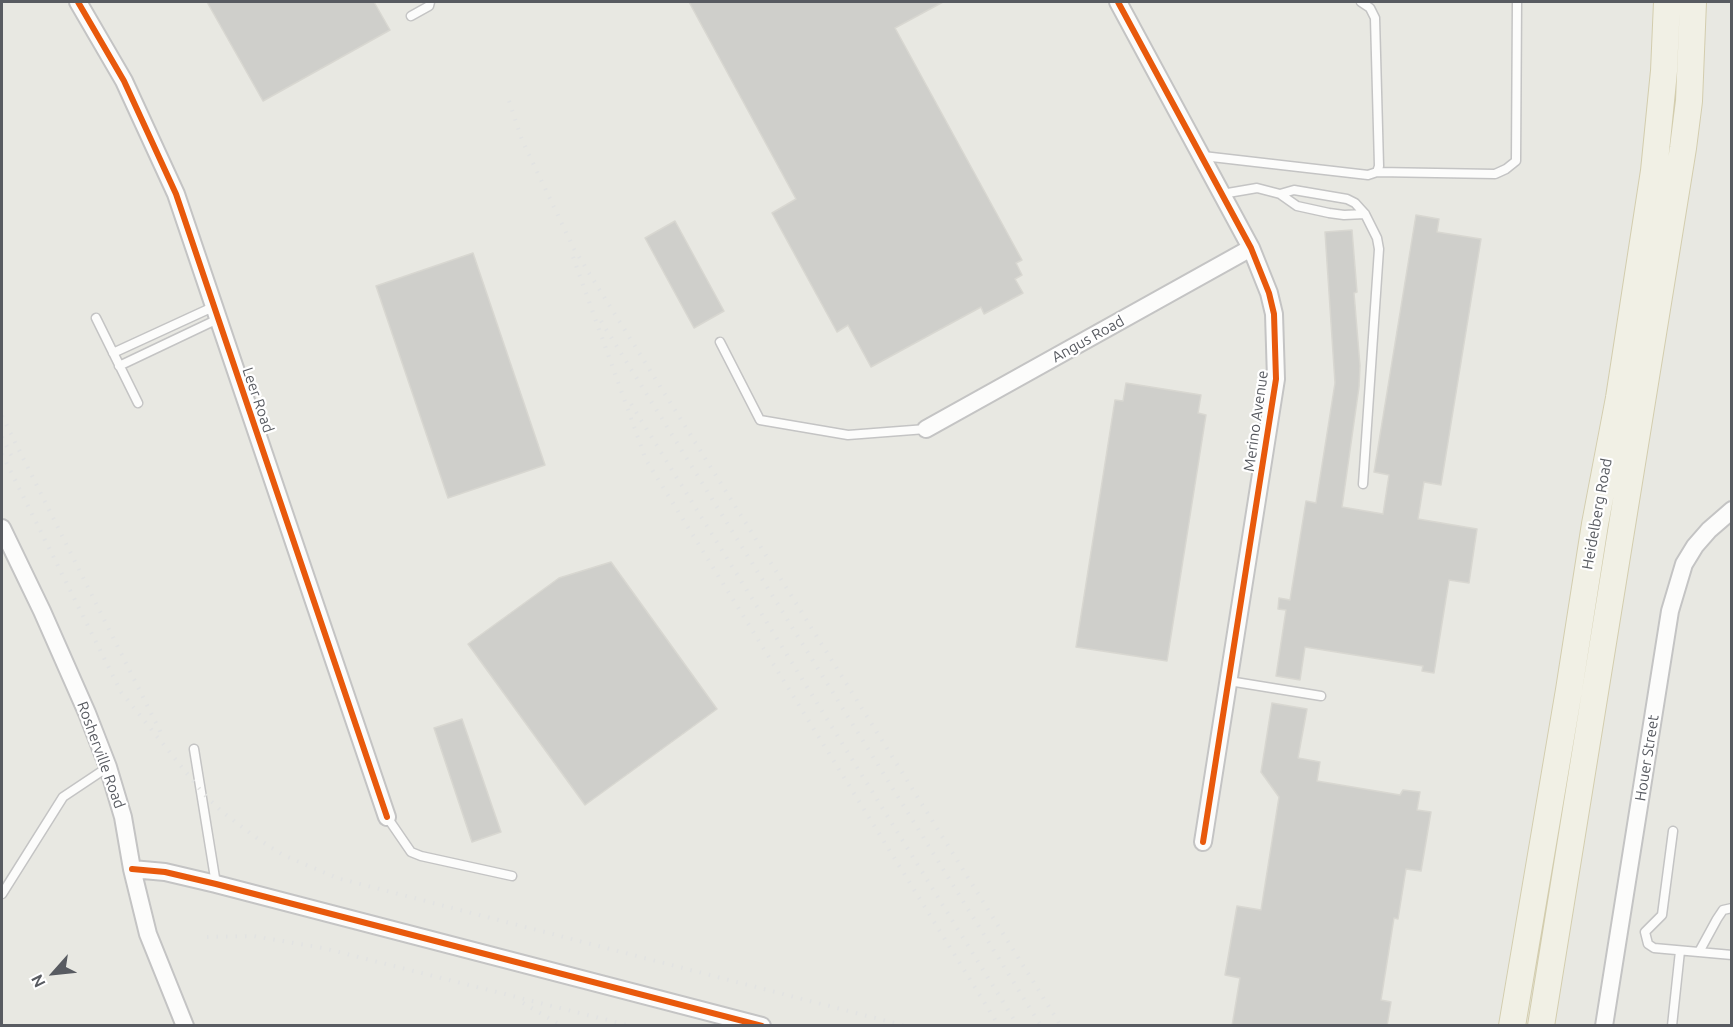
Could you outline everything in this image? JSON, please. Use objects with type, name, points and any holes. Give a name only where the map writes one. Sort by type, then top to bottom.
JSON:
[{"type":"main road","name":"Heidelberg Road","points":[[1512,1026],[1569,690],[1594,524],[1619,398],[1654,171],[1663,81],[1667,2]]},
{"type":"main road","name":"Heidelberg Road","points":[[1541,1026],[1683,148],[1689,101],[1693,2]]},
{"type":"street","name":"Leer Road","points":[[78,2],[124,81],[176,194],[387,817]]},
{"type":"street","name":"Merino Avenue","points":[[1118,2],[1251,248],[1269,293],[1274,314],[1276,379],[1203,842]]},
{"type":"street","name":"Angus Road","points":[[926,429],[1251,248]]},
{"type":"street","name":"Houer Street","points":[[1604,1026],[1670,611],[1684,564],[1695,546],[1731,510]]},
{"type":"street","name":"Rosherville Road","points":[[2,528],[87,712],[108,767],[123,817],[132,869],[148,933],[185,1026]]},
{"type":"street","points":[[132,869],[165,872],[216,884],[762,1026]]},
{"type":"lane","points":[[411,16],[429,6],[430,2]]},
{"type":"lane","points":[[1361,2],[1370,8],[1375,18],[1379,166],[1377,172]]},
{"type":"lane","points":[[1203,156],[1368,175],[1377,172],[1495,174],[1506,169],[1516,162],[1517,2]]},
{"type":"lane","points":[[1222,194],[1257,188],[1280,194],[1297,206],[1344,215],[1365,214]]},
{"type":"lane","points":[[1280,194],[1294,190],[1347,199],[1355,203],[1373,227],[1379,249],[1363,484]]},
{"type":"lane","points":[[113,353],[216,313]]},
{"type":"lane","points":[[119,366],[216,313]]},
{"type":"lane","points":[[96,318],[138,403]]},
{"type":"lane","points":[[720,342],[760,420],[848,435],[926,429]]},
{"type":"lane","points":[[1228,681],[1321,696]]},
{"type":"lane","points":[[194,749],[216,884]]},
{"type":"lane","points":[[2,894],[63,797],[108,767]]},
{"type":"lane","points":[[387,817],[411,852],[512,876]]},
{"type":"lane","points":[[1673,831],[1662,915],[1645,932],[1648,944],[1654,948],[1731,955]]},
{"type":"lane","points":[[1699,952],[1723,910],[1731,908]]},
{"type":"lane","points":[[1672,1026],[1680,951]]},
{"type":"building","points":[[207,2],[374,2],[390,30],[263,101]]},
{"type":"building","points":[[689,2],[943,2],[895,28],[1022,260],[1016,263],[1022,275],[1015,279],[1023,293],[984,314],[981,307],[871,367],[848,325],[837,332],[772,213],[796,199]]},
{"type":"building","points":[[1416,215],[1439,219],[1437,232],[1481,239],[1441,485],[1424,482],[1418,519],[1477,529],[1469,583],[1449,580],[1434,673],[1422,671],[1423,666],[1305,647],[1300,680],[1276,676],[1286,610],[1278,609],[1279,598],[1290,600],[1306,501],[1316,503],[1335,383],[1325,232],[1352,230],[1357,292],[1354,293],[1360,366],[1359,387],[1342,507],[1383,514],[1389,475],[1374,472]]},
{"type":"building","points":[[675,221],[724,311],[694,328],[645,238]]},
{"type":"building","points":[[473,253],[545,465],[448,498],[376,286]]},
{"type":"building","points":[[1126,383],[1201,395],[1198,413],[1206,415],[1167,661],[1076,647],[1115,400],[1123,401]]},
{"type":"building","points":[[611,562],[717,709],[585,805],[468,644],[559,578]]},
{"type":"building","points":[[1272,703],[1307,709],[1298,758],[1320,762],[1317,781],[1400,795],[1403,790],[1420,792],[1417,810],[1431,812],[1421,871],[1406,869],[1398,919],[1394,918],[1381,1000],[1391,1002],[1387,1026],[1232,1026],[1240,978],[1225,975],[1237,906],[1261,910],[1279,797],[1261,772]]},
{"type":"building","points":[[462,719],[501,832],[472,842],[434,728]]},
{"type":"railway","points":[[509,101],[522,140],[574,249],[1061,1026]]},
{"type":"railway","points":[[573,257],[646,460],[999,1026]]},
{"type":"railway","points":[[601,321],[1041,1026]]},
{"type":"railway","points":[[631,404],[1018,1026]]},
{"type":"railway","points":[[2,416],[161,733]]},
{"type":"railway","points":[[2,437],[14,461]]},
{"type":"railway","points":[[2,454],[121,692],[202,792],[221,811],[283,855],[337,878],[906,1026]]},
{"type":"railway","points":[[207,937],[253,936],[323,948],[631,1026]]},
{"type":"railway","points":[[523,1003],[562,1026]]},
{"type":"cycle path","points":[[78,2],[124,81],[176,194],[387,817]]},
{"type":"cycle path","points":[[1118,2],[1251,248],[1269,293],[1274,314],[1276,379],[1203,842]]},
{"type":"cycle path","points":[[132,869],[165,872],[216,884],[762,1026]]}]
